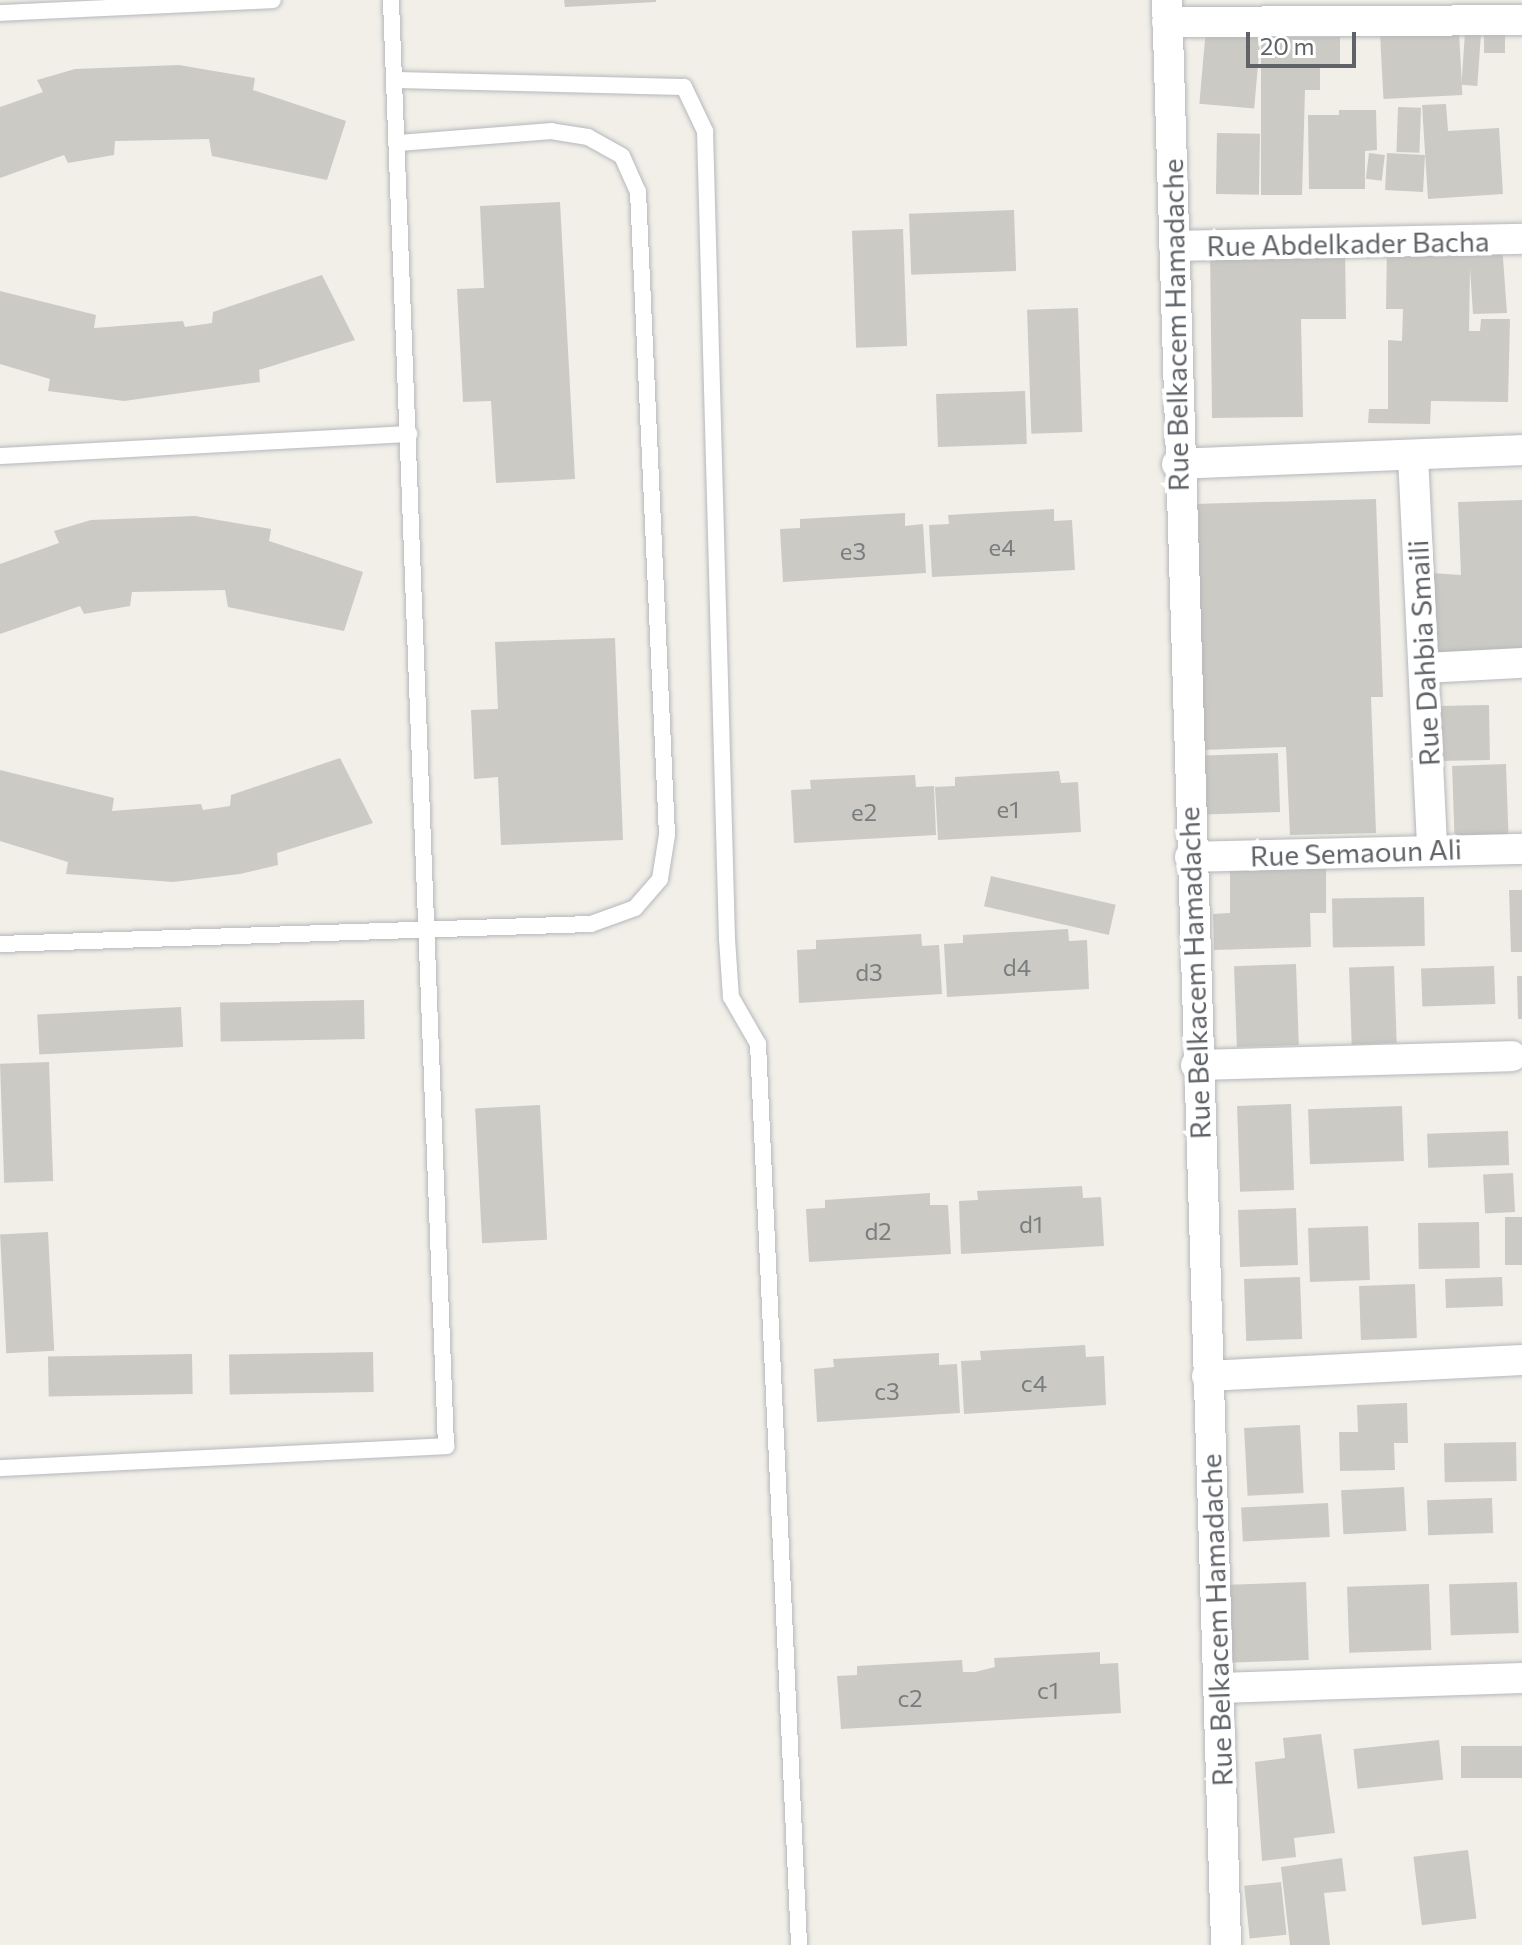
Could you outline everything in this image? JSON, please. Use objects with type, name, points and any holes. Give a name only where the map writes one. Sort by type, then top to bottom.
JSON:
[{"type":"street","points":[[1167,11],[1522,20]]},
{"type":"street","name":"Rue Belkacem Hamadache","points":[[1167,11],[1177,464],[1220,1688],[1226,1945]]},
{"type":"street","name":"Rue Abdelkader Bacha","points":[[1174,246],[1522,239]]},
{"type":"street","points":[[1177,464],[1522,450]]},
{"type":"street","name":"Rue Dahbia Smaili","points":[[1413,456],[1432,849]]},
{"type":"street","points":[[1425,668],[1522,663]]},
{"type":"street","name":"Rue Semaoun Ali","points":[[1190,857],[1522,849]]},
{"type":"street","points":[[1196,1065],[1512,1056]]},
{"type":"street","points":[[1207,1376],[1522,1360]]},
{"type":"street","points":[[1220,1688],[1522,1678]]},
{"type":"lane","points":[[0,13],[273,0]]},
{"type":"lane","points":[[0,1468],[446,1446],[391,0]]},
{"type":"lane","points":[[395,80],[684,87],[705,131],[727,939],[731,997],[758,1044],[799,1945]]},
{"type":"lane","points":[[0,944],[591,924],[635,908],[660,879],[667,835],[638,192],[622,156],[588,137],[552,131],[398,143]]},
{"type":"lane","points":[[0,456],[409,434]]},
{"type":"building","points":[[564,0],[656,0],[656,2],[565,7]]},
{"type":"building","points":[[1484,27],[1505,27],[1505,53],[1484,53]]},
{"type":"building","points":[[1206,28],[1261,33],[1254,109],[1199,104]]},
{"type":"building","points":[[1459,31],[1462,95],[1383,99],[1380,35]]},
{"type":"building","points":[[1465,33],[1481,34],[1477,86],[1461,85]]},
{"type":"building","points":[[1261,37],[1340,37],[1340,68],[1320,68],[1320,90],[1305,90],[1302,195],[1261,195]]},
{"type":"building","points":[[179,65],[255,78],[253,90],[346,121],[327,180],[212,156],[209,139],[115,141],[114,155],[68,163],[64,155],[0,178],[0,107],[43,92],[37,80],[75,69]]},
{"type":"building","points":[[1446,104],[1448,131],[1499,128],[1503,194],[1428,199],[1422,105]]},
{"type":"building","points":[[1398,107],[1421,108],[1419,153],[1396,152]]},
{"type":"building","points":[[1339,110],[1376,110],[1377,150],[1365,151],[1365,189],[1309,189],[1308,115],[1339,115]]},
{"type":"building","points":[[1217,133],[1260,134],[1259,195],[1216,194]]},
{"type":"building","points":[[1369,153],[1385,155],[1382,181],[1366,179]]},
{"type":"building","points":[[1387,153],[1425,155],[1423,192],[1385,190]]},
{"type":"building","points":[[560,202],[575,479],[496,483],[491,401],[463,402],[457,289],[484,288],[480,206]]},
{"type":"building","points":[[1014,210],[1016,271],[911,275],[909,214]]},
{"type":"building","points":[[903,229],[907,346],[856,348],[852,231]]},
{"type":"building","points":[[1502,244],[1507,313],[1473,314],[1470,268],[1469,331],[1480,331],[1481,319],[1510,319],[1508,402],[1431,401],[1430,424],[1368,423],[1369,409],[1388,409],[1388,340],[1402,341],[1403,309],[1386,309],[1387,246]]},
{"type":"building","points":[[1345,247],[1346,319],[1301,319],[1303,417],[1212,418],[1210,248]]},
{"type":"building","points":[[322,275],[355,340],[259,370],[260,382],[124,401],[48,391],[50,379],[0,364],[0,291],[96,315],[94,328],[183,321],[185,327],[212,323],[213,312]]},
{"type":"building","points":[[1078,308],[1082,432],[1031,434],[1027,310]]},
{"type":"building","points":[[1025,391],[1027,444],[938,447],[936,394]]},
{"type":"building","points":[[1376,499],[1383,697],[1371,697],[1376,833],[1290,835],[1286,747],[1202,750],[1193,504]]},
{"type":"building","points":[[1522,500],[1522,650],[1434,653],[1431,573],[1461,575],[1458,502]]},
{"type":"building","points":[[1054,509],[1054,521],[1072,520],[1075,570],[932,577],[929,525],[949,524],[948,515]]},
{"type":"building","points":[[905,513],[905,526],[923,524],[926,573],[783,582],[780,529],[800,528],[800,519]]},
{"type":"building","points":[[195,516],[271,529],[269,541],[363,572],[344,631],[228,607],[225,590],[132,592],[130,606],[84,614],[80,606],[0,634],[0,564],[59,543],[54,531],[91,520]]},
{"type":"building","points":[[615,638],[623,840],[501,845],[498,777],[474,779],[471,710],[498,709],[495,642]]},
{"type":"building","points":[[1489,705],[1490,760],[1439,761],[1438,706]]},
{"type":"building","points":[[1278,753],[1280,812],[1206,815],[1204,756]]},
{"type":"building","points":[[340,758],[373,823],[277,853],[278,865],[240,874],[173,882],[66,874],[68,862],[0,841],[0,770],[114,798],[112,811],[201,804],[203,810],[230,806],[231,795]]},
{"type":"building","points":[[1506,764],[1509,838],[1455,840],[1452,766]]},
{"type":"building","points":[[1059,771],[1061,783],[1078,782],[1081,832],[938,840],[935,787],[955,786],[955,777]]},
{"type":"building","points":[[915,775],[916,787],[934,786],[936,835],[794,843],[791,790],[811,789],[810,780]]},
{"type":"building","points":[[1326,868],[1326,913],[1310,913],[1311,947],[1214,950],[1213,914],[1230,913],[1230,870]]},
{"type":"building","points":[[991,876],[1116,905],[1109,935],[984,906]]},
{"type":"building","points":[[1509,890],[1522,890],[1522,952],[1511,952]]},
{"type":"building","points":[[1424,897],[1425,946],[1333,948],[1332,899]]},
{"type":"building","points":[[1068,929],[1069,941],[1087,940],[1089,989],[947,997],[944,944],[963,943],[963,935]]},
{"type":"building","points":[[921,934],[922,946],[939,945],[942,994],[799,1003],[797,950],[816,949],[816,940]]},
{"type":"building","points":[[1296,964],[1299,1045],[1237,1047],[1234,966]]},
{"type":"building","points":[[1394,966],[1397,1043],[1352,1045],[1349,968]]},
{"type":"building","points":[[1494,966],[1495,1004],[1422,1007],[1421,969]]},
{"type":"building","points":[[1517,976],[1522,976],[1522,1019],[1518,1019]]},
{"type":"building","points":[[364,1000],[365,1039],[221,1042],[220,1003]]},
{"type":"building","points":[[181,1007],[183,1047],[39,1054],[37,1015]]},
{"type":"building","points":[[49,1062],[53,1181],[4,1183],[0,1064]]},
{"type":"building","points":[[1291,1104],[1294,1190],[1240,1192],[1237,1106]]},
{"type":"building","points":[[540,1105],[547,1240],[482,1243],[475,1108]]},
{"type":"building","points":[[1402,1106],[1404,1161],[1310,1164],[1308,1109]]},
{"type":"building","points":[[1508,1131],[1509,1165],[1428,1168],[1427,1134]]},
{"type":"building","points":[[1513,1173],[1515,1212],[1485,1214],[1483,1175]]},
{"type":"building","points":[[1082,1186],[1083,1198],[1101,1197],[1104,1246],[961,1254],[959,1201],[978,1200],[977,1191]]},
{"type":"building","points":[[930,1193],[930,1205],[948,1205],[951,1254],[809,1262],[806,1209],[825,1208],[825,1200]]},
{"type":"building","points":[[1296,1208],[1298,1265],[1240,1267],[1238,1210]]},
{"type":"building","points":[[1505,1217],[1522,1217],[1522,1265],[1505,1265]]},
{"type":"building","points":[[1479,1222],[1480,1268],[1419,1269],[1418,1223]]},
{"type":"building","points":[[1368,1226],[1370,1280],[1310,1282],[1308,1228]]},
{"type":"building","points":[[48,1232],[54,1351],[6,1353],[0,1235]]},
{"type":"building","points":[[1300,1277],[1302,1339],[1246,1341],[1244,1279]]},
{"type":"building","points":[[1502,1277],[1503,1306],[1446,1308],[1445,1279]]},
{"type":"building","points":[[1415,1284],[1417,1338],[1361,1340],[1359,1286]]},
{"type":"building","points":[[1085,1345],[1086,1357],[1104,1356],[1106,1405],[964,1414],[961,1361],[981,1360],[980,1351]]},
{"type":"building","points":[[373,1352],[374,1392],[230,1395],[229,1355]]},
{"type":"building","points":[[939,1353],[939,1365],[957,1364],[960,1413],[817,1422],[814,1369],[834,1367],[833,1359]]},
{"type":"building","points":[[192,1354],[193,1394],[49,1397],[48,1357]]},
{"type":"building","points":[[1407,1403],[1408,1443],[1394,1443],[1395,1470],[1340,1471],[1339,1432],[1358,1432],[1357,1405]]},
{"type":"building","points":[[1300,1425],[1304,1493],[1248,1496],[1244,1428]]},
{"type":"building","points":[[1516,1442],[1517,1481],[1445,1482],[1444,1443]]},
{"type":"building","points":[[1404,1487],[1406,1531],[1343,1534],[1341,1490]]},
{"type":"building","points":[[1492,1498],[1493,1533],[1428,1535],[1427,1500]]},
{"type":"building","points":[[1328,1503],[1330,1537],[1243,1542],[1241,1508]]},
{"type":"building","points":[[1306,1582],[1309,1660],[1233,1663],[1230,1585]]},
{"type":"building","points":[[1517,1582],[1519,1633],[1451,1635],[1449,1584]]},
{"type":"building","points":[[1429,1584],[1431,1650],[1349,1653],[1347,1587]]},
{"type":"building","points":[[1100,1652],[1100,1664],[1118,1663],[1121,1713],[841,1729],[837,1676],[857,1675],[857,1666],[962,1660],[963,1672],[975,1672],[995,1667],[994,1658]]},
{"type":"building","points":[[1321,1734],[1335,1833],[1294,1838],[1296,1857],[1262,1861],[1255,1762],[1285,1758],[1283,1738]]},
{"type":"building","points":[[1439,1740],[1443,1780],[1358,1789],[1353,1749]]},
{"type":"building","points":[[1461,1746],[1522,1746],[1522,1778],[1461,1778]]},
{"type":"building","points":[[1468,1850],[1476,1918],[1422,1925],[1413,1857]]},
{"type":"building","points":[[1342,1858],[1346,1891],[1324,1893],[1330,1945],[1290,1945],[1281,1867]]},
{"type":"building","points":[[1281,1882],[1287,1935],[1250,1939],[1244,1886]]}]
